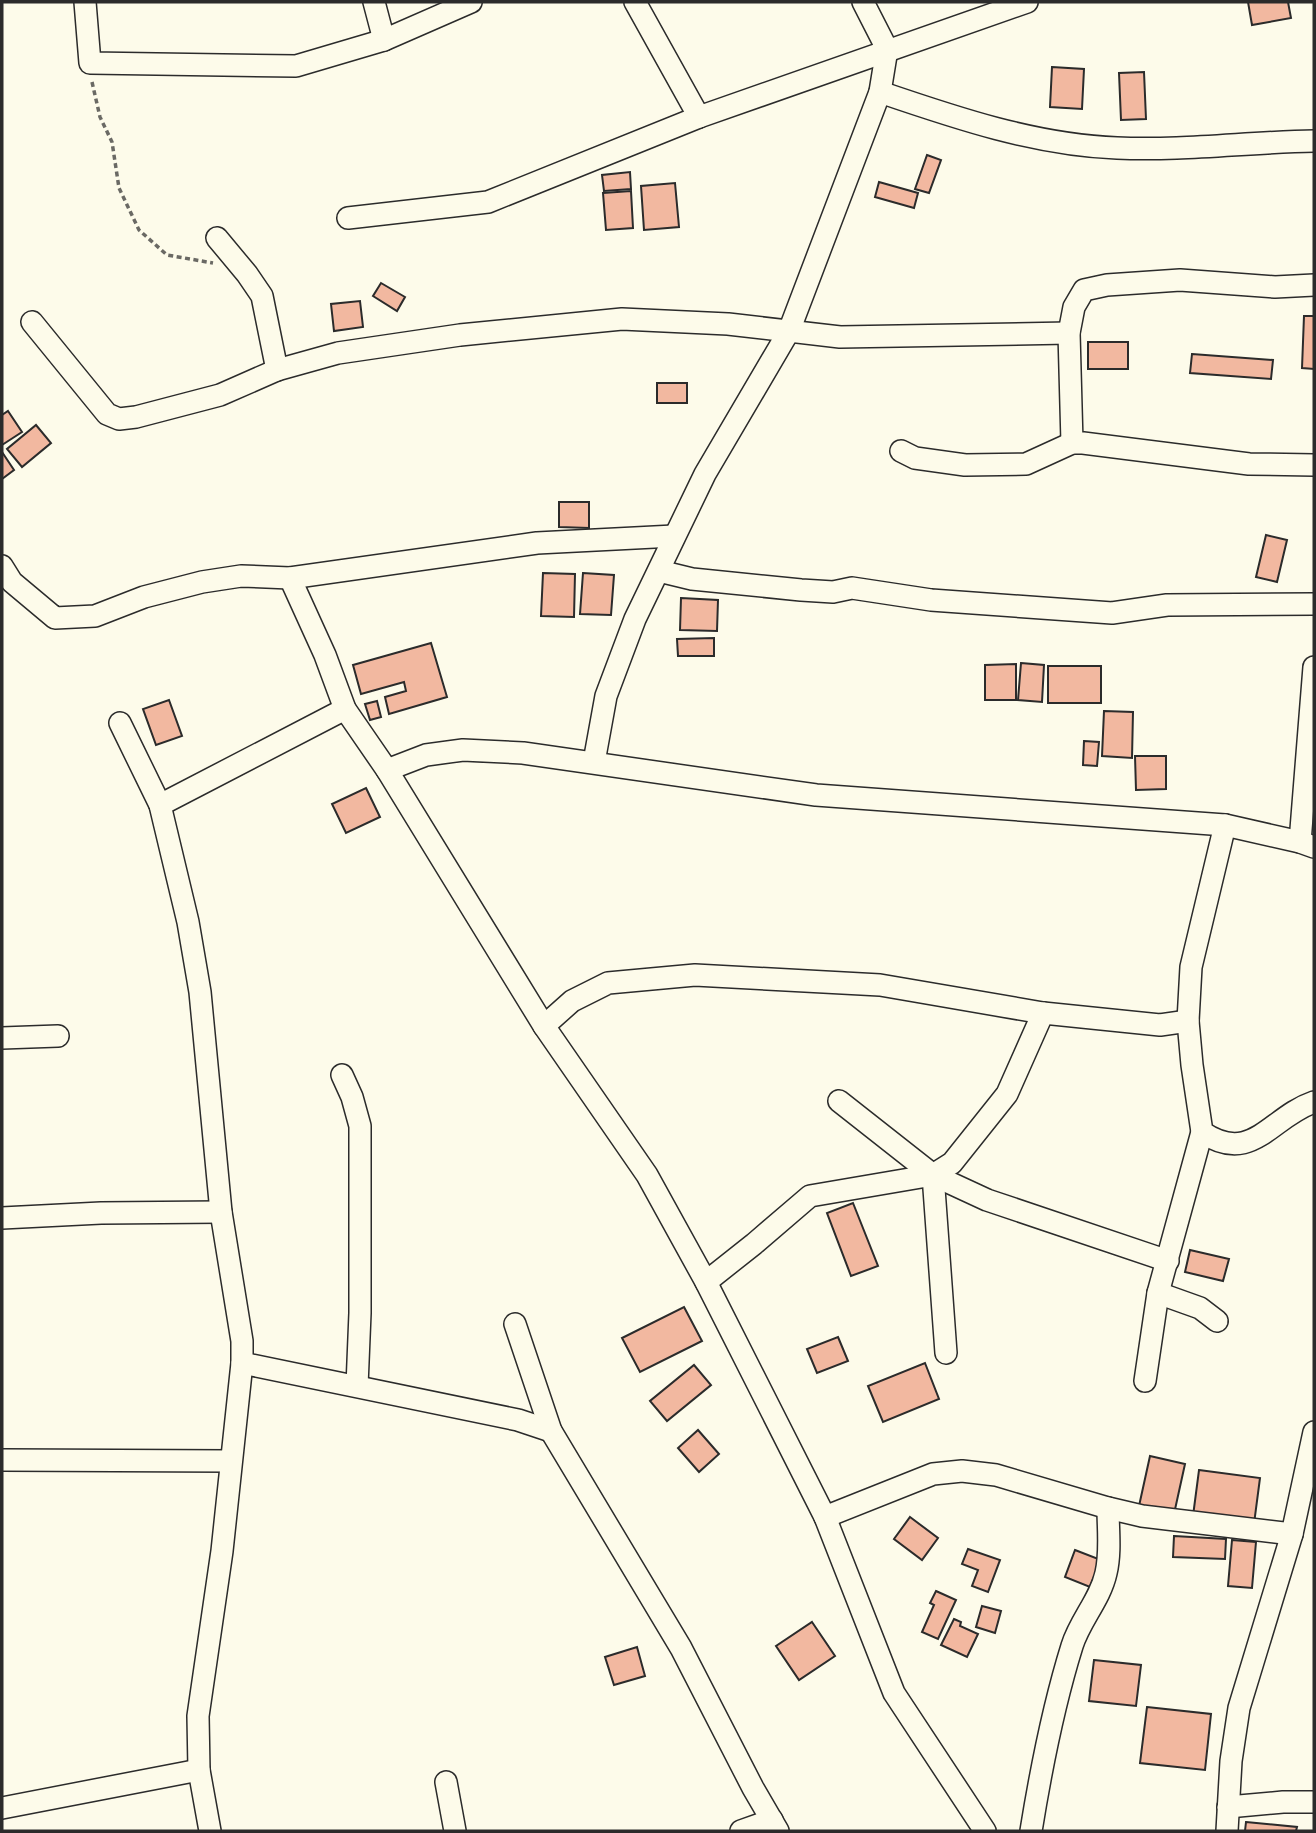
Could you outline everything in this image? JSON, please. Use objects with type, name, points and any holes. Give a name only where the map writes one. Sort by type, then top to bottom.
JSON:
[{"type":"street","points":[[85,2],[90,63],[296,66],[384,40],[471,2]]},
{"type":"street","points":[[374,2],[384,40]]},
{"type":"street","points":[[635,2],[699,117]]},
{"type":"street","points":[[594,762],[606,696],[635,619],[705,474],[789,331],[880,92],[887,49],[863,2]]},
{"type":"street","points":[[348,218],[488,202],[699,117],[1027,2]]},
{"type":"street","points":[[880,92],[949,116],[1061,142],[1117,148],[1314,141]]},
{"type":"street","points":[[217,238],[262,296],[277,370]]},
{"type":"street","points":[[1072,443],[1069,333],[1074,307],[1084,290],[1107,285],[1180,280],[1275,287],[1314,285]]},
{"type":"street","points":[[32,322],[107,414],[119,419],[220,395],[277,370],[338,353],[408,341],[622,319],[728,324],[840,337],[1069,333]]},
{"type":"street","points":[[901,451],[915,458],[965,465],[1026,464],[1072,443],[1136,448],[1249,464],[1314,465]]},
{"type":"street","points":[[2,566],[12,582],[55,618],[95,616],[144,597],[202,582],[241,576],[290,578],[537,544],[674,536]]},
{"type":"street","points":[[659,571],[692,579],[800,590],[833,592],[852,588],[931,600],[1112,613],[1167,605],[1314,604]]},
{"type":"street","points":[[290,578],[325,655],[345,709],[387,770],[544,1026],[648,1175],[706,1282],[825,1517],[894,1693],[985,1831]]},
{"type":"street","points":[[387,770],[426,755],[463,750],[523,753],[816,795],[1225,825],[1307,844],[1314,667]]},
{"type":"street","points":[[160,804],[345,709]]},
{"type":"street","points":[[120,723],[160,804],[188,922],[201,992],[221,1212],[242,1341],[222,1551],[198,1716],[199,1770],[209,1831]]},
{"type":"street","points":[[1145,1381],[1158,1293],[1202,1132],[1188,1021],[1191,967],[1225,825]]},
{"type":"street","points":[[544,1026],[572,1001],[608,983],[695,975],[880,985],[1043,1013],[1160,1025],[1188,1021]]},
{"type":"street","points":[[706,1282],[810,1196],[933,1175],[952,1163],[1007,1094],[1043,1013]]},
{"type":"street","points":[[2,1038],[58,1036]]},
{"type":"street","points":[[342,1075],[352,1097],[360,1126],[360,1313],[356,1386]]},
{"type":"street","points":[[839,1101],[933,1175],[987,1200],[1168,1261]]},
{"type":"street","points":[[1202,1132],[1217,1142],[1248,1143],[1302,1106],[1314,1102]]},
{"type":"street","points":[[933,1175],[946,1353]]},
{"type":"street","points":[[2,1218],[101,1213],[221,1212]]},
{"type":"street","points":[[1158,1293],[1200,1308],[1217,1321]]},
{"type":"street","points":[[515,1324],[551,1431],[681,1648],[775,1826],[741,1831]]},
{"type":"street","points":[[242,1363],[518,1420],[551,1431]]},
{"type":"street","points":[[1227,1831],[1231,1761],[1239,1708],[1292,1534],[1314,1432]]},
{"type":"street","points":[[2,1460],[230,1461]]},
{"type":"street","points":[[825,1517],[933,1474],[962,1471],[996,1475],[1108,1508],[1176,1521],[1292,1534]]},
{"type":"street","points":[[1031,1831],[1049,1734],[1073,1643],[1095,1602],[1106,1574],[1108,1508]]},
{"type":"street","points":[[2,1808],[199,1770]]},
{"type":"street","points":[[446,1782],[455,1831]]},
{"type":"street","points":[[1228,1807],[1314,1802]]},
{"type":"path","points":[[92,81],[100,117],[112,142],[119,188],[139,230],[167,254],[220,264]]},
{"type":"building","points":[[1248,2],[1288,2],[1291,18],[1252,25]]},
{"type":"building","points":[[1052,67],[1084,69],[1082,109],[1050,107]]},
{"type":"building","points":[[1144,72],[1146,119],[1121,120],[1119,73]]},
{"type":"building","points":[[927,155],[941,160],[929,193],[915,189]]},
{"type":"building","points":[[630,172],[631,189],[604,191],[602,175]]},
{"type":"building","points":[[879,182],[918,193],[914,208],[875,197]]},
{"type":"building","points":[[675,183],[679,227],[644,230],[641,186]]},
{"type":"building","points":[[631,191],[633,228],[606,230],[603,193]]},
{"type":"building","points":[[381,283],[405,297],[397,311],[373,296]]},
{"type":"building","points":[[360,301],[363,327],[334,331],[331,304]]},
{"type":"building","points":[[1304,316],[1314,316],[1314,369],[1302,368]]},
{"type":"building","points":[[1088,342],[1128,342],[1128,369],[1088,369]]},
{"type":"building","points":[[1192,354],[1273,360],[1271,379],[1190,373]]},
{"type":"building","points":[[657,383],[687,383],[687,403],[657,403]]},
{"type":"building","points":[[8,411],[22,432],[2,445],[2,415]]},
{"type":"building","points":[[36,425],[51,443],[22,467],[7,449]]},
{"type":"building","points":[[2,452],[14,470],[2,479]]},
{"type":"building","points":[[559,502],[589,502],[589,528],[559,527]]},
{"type":"building","points":[[1266,535],[1287,540],[1277,582],[1256,577]]},
{"type":"building","points":[[543,573],[575,574],[574,617],[541,616]]},
{"type":"building","points":[[583,573],[614,575],[611,615],[580,614]]},
{"type":"building","points":[[681,598],[718,600],[717,631],[680,630]]},
{"type":"building","points":[[714,638],[714,656],[678,656],[677,639]]},
{"type":"building","points":[[431,643],[447,697],[389,714],[385,697],[406,691],[404,682],[361,694],[353,665]]},
{"type":"building","points":[[1021,663],[1044,665],[1042,702],[1018,700]]},
{"type":"building","points":[[1016,664],[1016,700],[985,700],[985,665]]},
{"type":"building","points":[[1048,666],[1101,666],[1101,703],[1048,703]]},
{"type":"building","points":[[169,700],[182,736],[156,745],[143,709]]},
{"type":"building","points":[[377,701],[381,717],[370,720],[365,704]]},
{"type":"building","points":[[1104,711],[1133,712],[1132,758],[1102,756]]},
{"type":"building","points":[[1084,741],[1099,742],[1097,766],[1083,765]]},
{"type":"building","points":[[1135,756],[1166,756],[1166,789],[1136,790]]},
{"type":"building","points":[[366,788],[380,817],[346,833],[332,804]]},
{"type":"building","points":[[853,1203],[878,1266],[851,1276],[827,1213]]},
{"type":"building","points":[[1190,1250],[1229,1259],[1223,1281],[1185,1272]]},
{"type":"building","points":[[684,1307],[702,1341],[640,1372],[622,1338]]},
{"type":"building","points":[[838,1337],[848,1361],[817,1373],[807,1349]]},
{"type":"building","points":[[925,1363],[939,1399],[883,1422],[868,1386]]},
{"type":"building","points":[[694,1365],[711,1385],[667,1421],[650,1401]]},
{"type":"building","points":[[698,1430],[719,1454],[699,1472],[678,1448]]},
{"type":"building","points":[[1150,1456],[1185,1464],[1174,1514],[1139,1506]]},
{"type":"building","points":[[1199,1470],[1260,1478],[1254,1524],[1193,1516]]},
{"type":"building","points":[[910,1517],[938,1538],[922,1560],[894,1539]]},
{"type":"building","points":[[1174,1536],[1226,1539],[1225,1559],[1173,1557]]},
{"type":"building","points":[[1232,1540],[1256,1542],[1252,1588],[1228,1586]]},
{"type":"building","points":[[968,1549],[1000,1560],[988,1592],[972,1586],[978,1570],[962,1564]]},
{"type":"building","points":[[1075,1550],[1101,1560],[1090,1587],[1065,1577]]},
{"type":"building","points":[[936,1591],[956,1600],[938,1639],[922,1632],[934,1605],[930,1603]]},
{"type":"building","points":[[982,1606],[1001,1611],[995,1633],[976,1627]]},
{"type":"building","points":[[954,1619],[961,1622],[960,1626],[978,1634],[967,1657],[941,1645]]},
{"type":"building","points":[[812,1622],[835,1656],[799,1680],[776,1646]]},
{"type":"building","points":[[637,1647],[645,1676],[614,1685],[605,1657]]},
{"type":"building","points":[[1094,1660],[1141,1665],[1136,1706],[1089,1701]]},
{"type":"building","points":[[1147,1707],[1211,1714],[1205,1770],[1140,1763]]},
{"type":"building","points":[[1246,1822],[1297,1827],[1296,1831],[1245,1831]]}]
